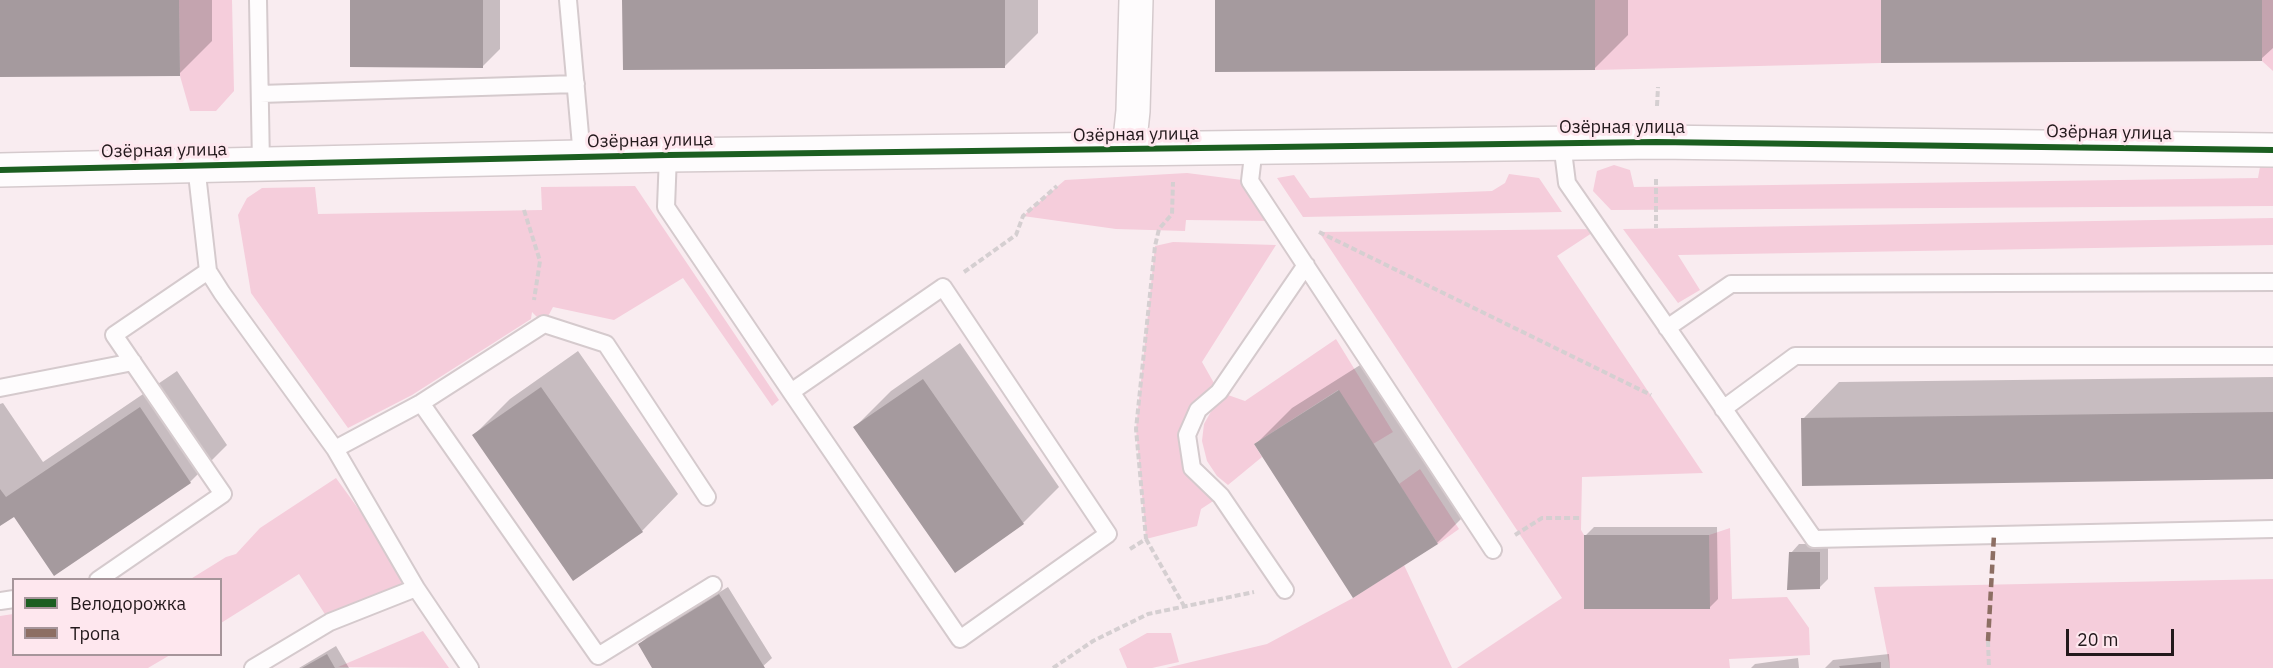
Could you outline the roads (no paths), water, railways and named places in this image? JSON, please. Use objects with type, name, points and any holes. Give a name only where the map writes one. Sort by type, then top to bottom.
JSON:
[{"type":"street","points":[[1129,149],[1133,111],[1136,0]]},
{"type":"street","name":"Озёрная улица","points":[[0,170],[668,155],[1656,142],[2273,150]]},
{"type":"lane","points":[[258,0],[261,164]]},
{"type":"lane","points":[[568,0],[582,157]]},
{"type":"lane","points":[[260,94],[576,84]]},
{"type":"lane","points":[[1562,143],[1567,183],[1814,539],[2273,529]]},
{"type":"lane","points":[[1254,147],[1250,181],[1493,550]]},
{"type":"lane","points":[[668,155],[666,207],[791,392],[960,639],[1108,534],[943,287],[791,392]]},
{"type":"lane","points":[[196,165],[208,271],[334,449],[416,588],[470,668]]},
{"type":"lane","points":[[1285,590],[1221,496],[1192,468],[1187,435],[1198,410],[1219,392],[1305,265]]},
{"type":"lane","points":[[99,578],[223,494],[114,335],[208,271]]},
{"type":"lane","points":[[1667,328],[1731,284],[2273,282]]},
{"type":"lane","points":[[334,449],[421,403],[544,324],[606,344],[707,497]]},
{"type":"lane","points":[[1723,409],[1795,356],[2273,356]]},
{"type":"lane","points":[[0,388],[133,362]]},
{"type":"lane","points":[[421,403],[598,656],[713,585]]},
{"type":"lane","points":[[253,668],[330,622],[416,588]]}]
